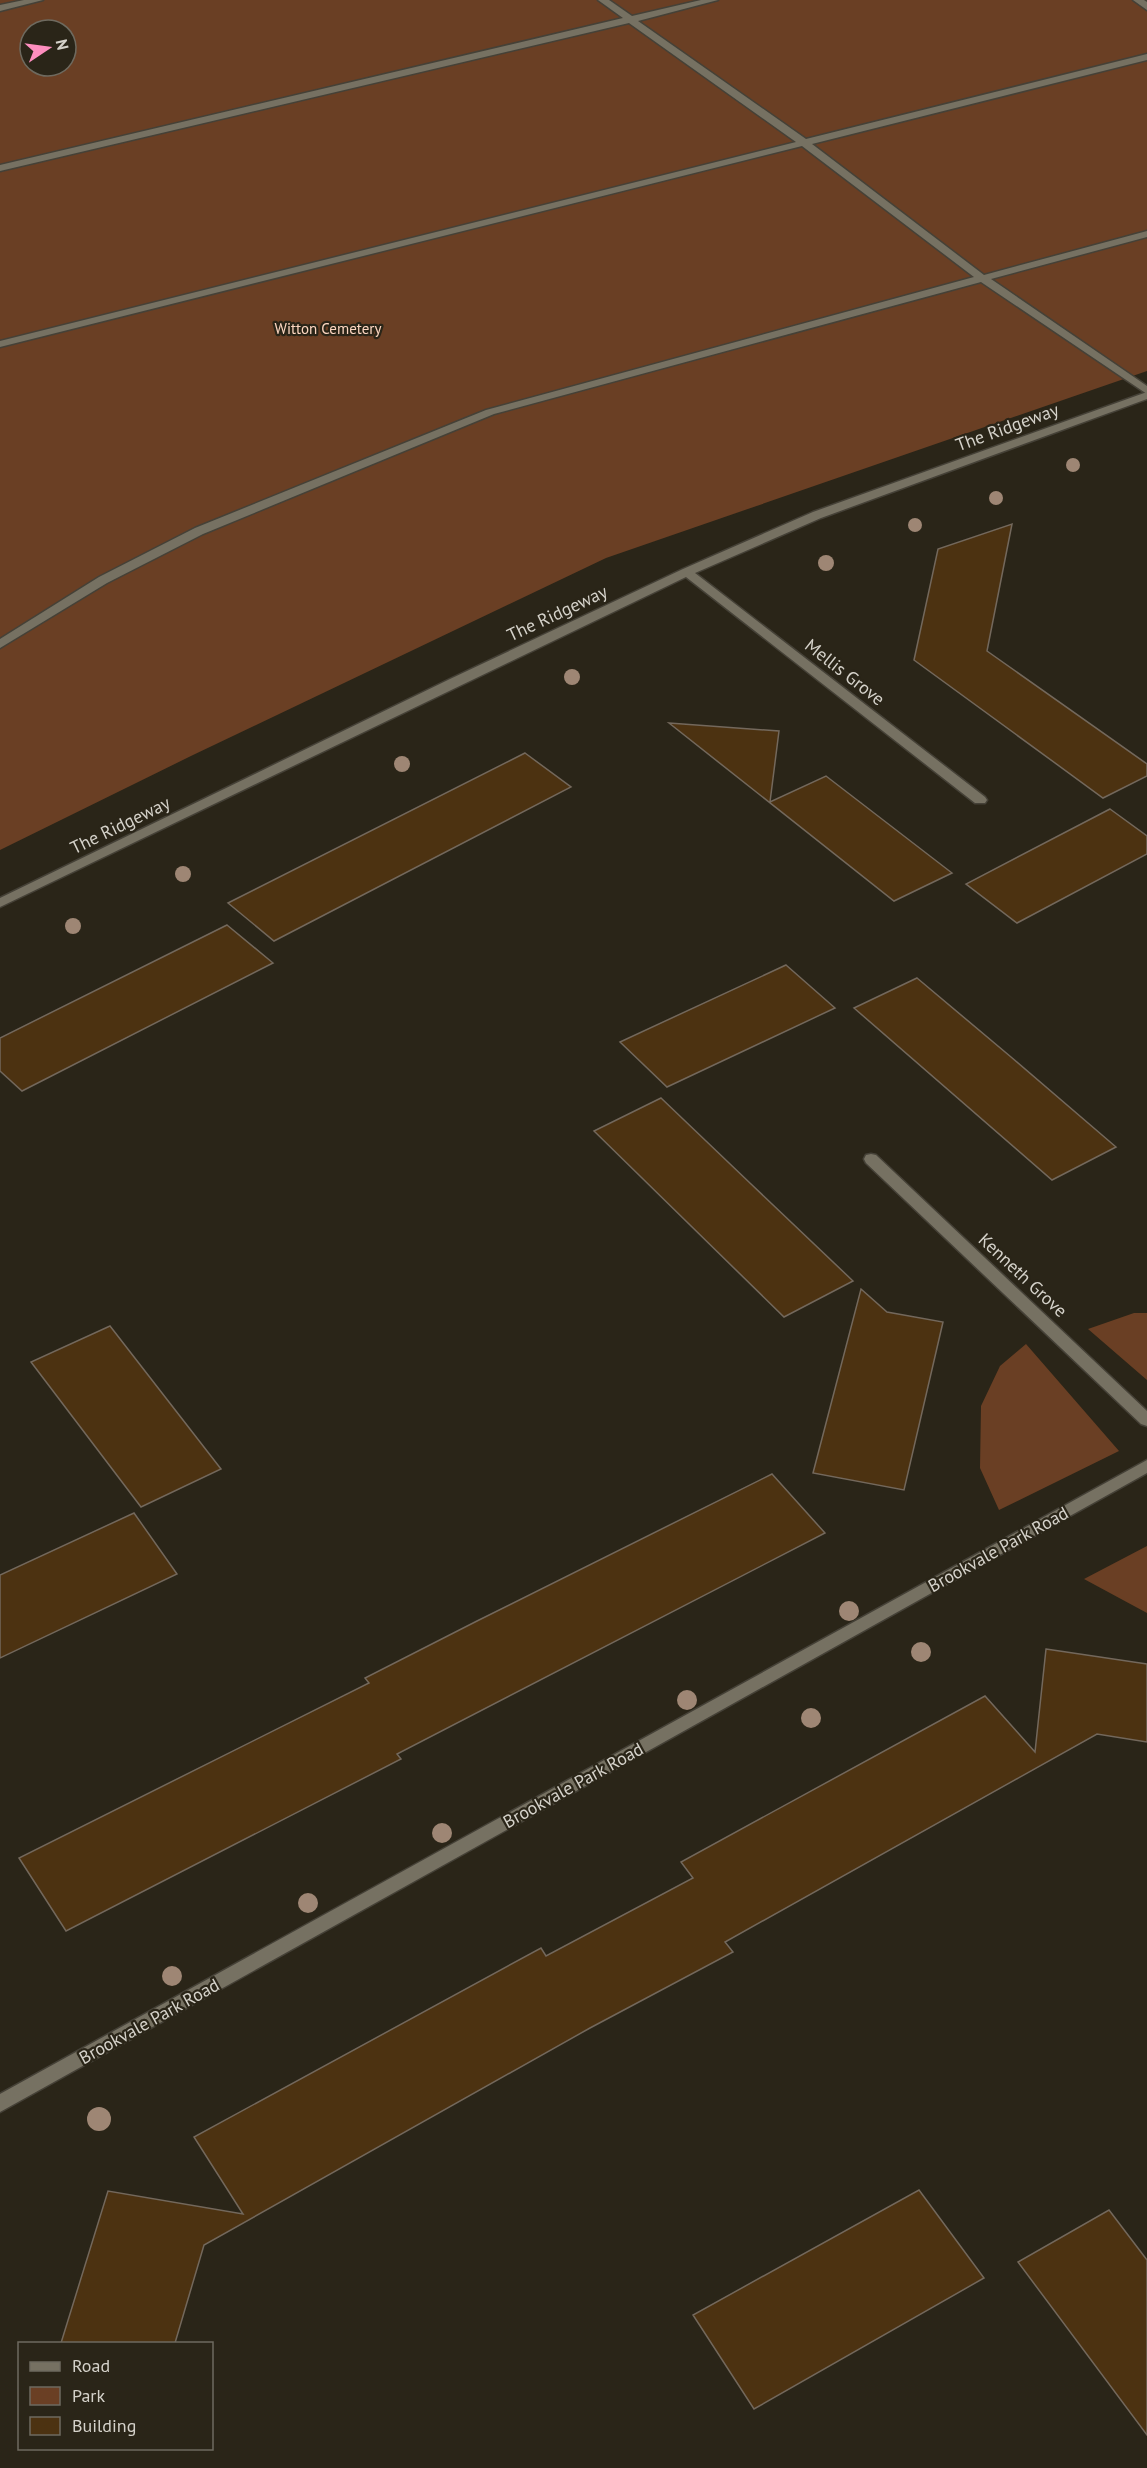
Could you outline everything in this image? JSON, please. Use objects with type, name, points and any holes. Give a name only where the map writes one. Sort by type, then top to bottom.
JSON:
[{"type":"street","points":[[0,8],[38,0]]},
{"type":"street","points":[[603,0],[804,143],[982,278],[1147,393]]},
{"type":"street","points":[[0,168],[713,0]]},
{"type":"street","points":[[1138,0],[1147,7]]},
{"type":"street","points":[[0,344],[1147,57]]},
{"type":"street","points":[[0,644],[104,580],[199,531],[490,412],[1147,234]]},
{"type":"street","name":"The Ridgeway","points":[[0,903],[433,692],[687,572],[817,515],[1147,393]]},
{"type":"street","name":"Mellis Grove","points":[[687,572],[980,800]]},
{"type":"street","name":"Kenneth Grove","points":[[871,1159],[1147,1420]]},
{"type":"street","name":"Brookvale Park Road","points":[[0,2104],[1147,1466]]},
{"type":"green space","name":"Witton Cemetery","points":[[0,0],[1147,0],[1147,371],[606,558],[193,755],[0,850]]},
{"type":"green space","points":[[1134,1313],[1147,1313],[1147,1380],[1088,1329]]},
{"type":"green space","points":[[1026,1344],[1119,1451],[999,1510],[980,1468],[981,1406],[1000,1366]]},
{"type":"green space","points":[[1147,1546],[1147,1613],[1084,1579]]},
{"type":"building","points":[[1012,524],[987,651],[1147,764],[1147,776],[1103,798],[914,660],[938,549]]},
{"type":"building","points":[[669,723],[779,731],[770,802],[826,776],[952,873],[894,901]]},
{"type":"building","points":[[525,753],[571,787],[274,941],[228,903]]},
{"type":"building","points":[[1110,809],[1147,836],[1147,854],[1017,923],[966,884]]},
{"type":"building","points":[[227,925],[273,963],[22,1091],[0,1071],[0,1038]]},
{"type":"building","points":[[786,965],[835,1008],[667,1087],[620,1042]]},
{"type":"building","points":[[917,978],[1116,1147],[1052,1180],[854,1008]]},
{"type":"building","points":[[661,1098],[853,1281],[784,1317],[594,1131]]},
{"type":"building","points":[[861,1289],[887,1312],[943,1322],[904,1490],[813,1473]]},
{"type":"building","points":[[110,1326],[221,1469],[141,1507],[31,1362]]},
{"type":"building","points":[[772,1474],[825,1533],[397,1754],[401,1759],[66,1931],[19,1858],[369,1683],[365,1678]]},
{"type":"building","points":[[134,1513],[177,1574],[0,1658],[0,1575]]},
{"type":"building","points":[[1046,1649],[1147,1664],[1147,1742],[1097,1734],[725,1942],[733,1952],[590,2028],[204,2245],[175,2342],[61,2342],[108,2191],[243,2214],[194,2137],[541,1948],[546,1956],[693,1878],[681,1862],[985,1696],[1035,1752]]},
{"type":"building","points":[[919,2190],[984,2278],[754,2409],[693,2315]]},
{"type":"building","points":[[1109,2210],[1147,2260],[1147,2435],[1018,2262]]}]
